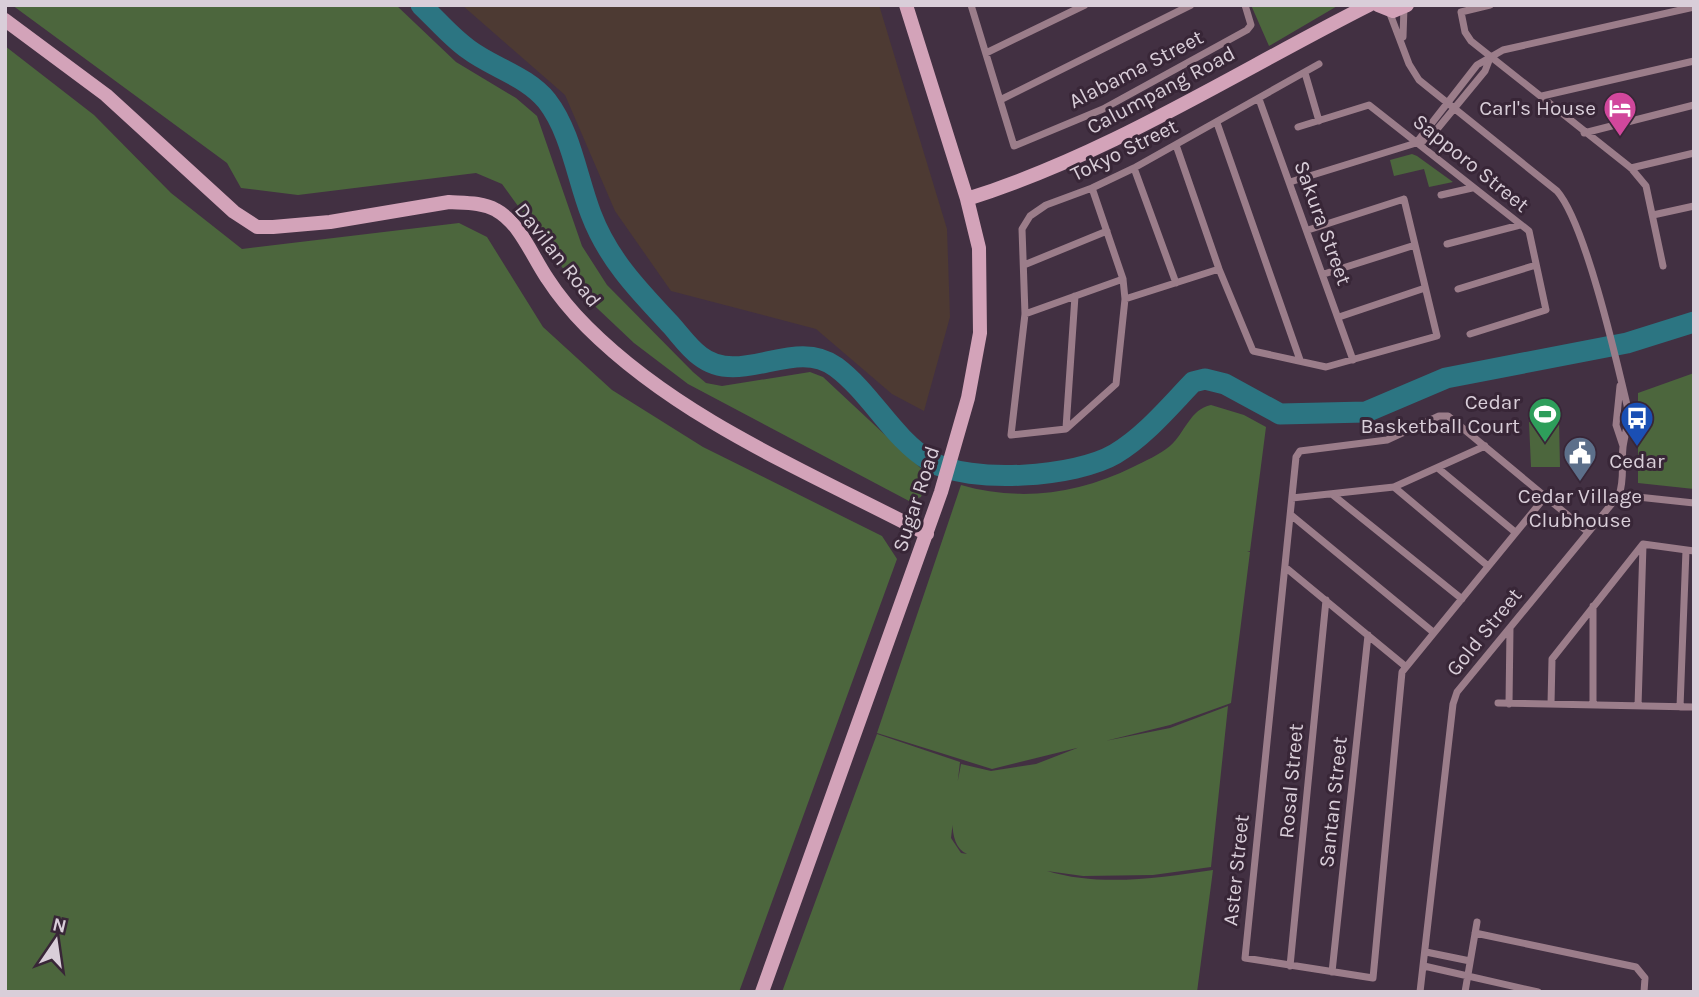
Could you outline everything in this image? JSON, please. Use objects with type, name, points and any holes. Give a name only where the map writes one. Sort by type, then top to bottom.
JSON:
[{"type":"main road","name":"Sugar Road","points":[[762,992],[941,492],[973,375],[980,333],[979,248],[967,199],[906,5]]},
{"type":"main road","name":"Calumpang Road","points":[[967,199],[1025,179],[1117,139],[1369,5]]},
{"type":"main road","points":[[1384,8],[1405,6]]},
{"type":"main road","name":"Davilan Road","points":[[5,20],[106,95],[234,212],[257,227],[330,222],[449,202],[495,209],[517,230],[565,303],[586,326],[640,374],[692,410],[927,534]]},
{"type":"street","points":[[971,5],[1000,100],[1191,5]]},
{"type":"street","points":[[986,52],[1084,5]]},
{"type":"street","name":"Alabama Street","points":[[1000,100],[1014,146],[1103,109],[1247,30],[1251,25],[1245,5]]},
{"type":"street","points":[[1490,5],[1461,12],[1465,32],[1471,41],[1491,58],[1631,168],[1646,186],[1663,266]]},
{"type":"street","points":[[1403,44],[1405,6]]},
{"type":"street","points":[[1417,142],[1477,65],[1503,50],[1694,7]]},
{"type":"street","points":[[1384,8],[1403,44],[1414,73],[1565,200],[1573,216],[1627,406],[1623,483],[1619,495],[1694,503]]},
{"type":"street","points":[[1290,183],[1429,139],[1485,71],[1491,58]]},
{"type":"street","points":[[1542,96],[1694,61]]},
{"type":"street","name":"Tokyo Street","points":[[1066,429],[1011,435],[1025,314],[1022,229],[1030,216],[1046,205],[1092,188],[1134,168],[1320,64]]},
{"type":"street","points":[[1305,73],[1318,121]]},
{"type":"street","name":"Sakura Street","points":[[1259,99],[1353,360]]},
{"type":"street","name":"Sapporo Street","points":[[1298,127],[1368,105],[1529,231],[1546,310],[1470,334]]},
{"type":"street","points":[[1584,133],[1694,105]]},
{"type":"street","points":[[1217,123],[1300,360]]},
{"type":"street","points":[[1176,145],[1219,269],[1253,351],[1326,367],[1437,336],[1404,199],[1308,230]]},
{"type":"street","points":[[1631,168],[1694,153]]},
{"type":"street","points":[[1134,168],[1176,283]]},
{"type":"street","points":[[1066,429],[1116,384],[1125,299],[1123,279],[1092,188]]},
{"type":"street","points":[[1441,195],[1472,188]]},
{"type":"street","points":[[1653,215],[1694,206]]},
{"type":"street","points":[[1447,244],[1520,225]]},
{"type":"street","points":[[1024,265],[1107,231]]},
{"type":"street","points":[[1324,274],[1415,245]]},
{"type":"street","points":[[1458,289],[1536,265]]},
{"type":"street","points":[[1125,299],[1219,269]]},
{"type":"street","points":[[1025,314],[1123,279]]},
{"type":"street","points":[[1339,317],[1425,288]]},
{"type":"street","points":[[1066,429],[1075,296]]},
{"type":"street","points":[[1620,386],[1616,425],[1623,447]]},
{"type":"street","name":"Aster Street","points":[[1405,666],[1402,672],[1373,978],[1245,958],[1284,567],[1297,457],[1300,451],[1387,440],[1439,416],[1448,416],[1588,532]]},
{"type":"street","points":[[1292,498],[1394,487],[1485,446]]},
{"type":"street","points":[[1439,469],[1515,532]]},
{"type":"street","points":[[1394,487],[1488,566]]},
{"type":"street","points":[[1333,495],[1462,599]]},
{"type":"street","name":"Gold Street","points":[[1420,992],[1453,704],[1457,692],[1619,495]]},
{"type":"street","points":[[1284,567],[1405,666],[1545,497]]},
{"type":"street","points":[[1291,515],[1433,632]]},
{"type":"street","points":[[1643,544],[1690,550],[1680,707]]},
{"type":"street","points":[[1550,705],[1552,659],[1643,544]]},
{"type":"street","points":[[1638,706],[1643,544]]},
{"type":"street","name":"Rosal Street","points":[[1290,966],[1326,600]]},
{"type":"street","points":[[1593,605],[1593,705]]},
{"type":"street","points":[[1509,704],[1510,628]]},
{"type":"street","name":"Santan Street","points":[[1332,972],[1368,635]]},
{"type":"street","points":[[1498,704],[1694,707]]},
{"type":"street","points":[[1465,992],[1477,922]]},
{"type":"street","points":[[1475,933],[1636,967],[1645,978],[1644,992]]},
{"type":"street","points":[[1426,951],[1471,961]]},
{"type":"street","points":[[1424,966],[1509,988],[1538,992]]},
{"type":"shaded area","points":[[462,5],[879,5],[947,229],[950,317],[924,411],[892,394],[816,329],[671,291],[615,211],[565,95]]},
{"type":"green space","points":[[12,5],[396,5],[456,62],[516,98],[537,116],[582,246],[607,285],[693,372],[706,383],[722,386],[810,372],[823,377],[928,475],[921,497],[909,501],[688,384],[634,343],[580,292],[502,184],[476,173],[298,195],[241,188],[227,163]]},
{"type":"green space","points":[[1251,5],[1339,5],[1269,46]]},
{"type":"green space","points":[[5,46],[94,115],[171,193],[242,249],[459,223],[487,237],[543,327],[612,390],[703,447],[882,536],[897,559],[739,992],[5,992]]},
{"type":"green space","points":[[1412,154],[1453,182],[1429,187],[1424,169],[1394,176],[1390,160]]},
{"type":"green space","points":[[1694,373],[1694,489],[1638,483],[1638,393]]},
{"type":"green space","points":[[1211,405],[1244,415],[1266,427],[1250,551],[1247,551],[1250,552],[1231,703],[1170,725],[992,769],[877,733],[961,485],[1027,494],[1091,484],[1161,452],[1175,441],[1198,411]]},
{"type":"green space","name":"Cedar Basketball Court","points":[[1559,421],[1560,467],[1531,467],[1529,422]]},
{"type":"green space","points":[[1228,706],[1211,867],[1153,875],[1083,876],[1047,871],[1088,879],[1130,880],[1213,870],[1197,992],[782,992],[877,734],[960,762],[958,781],[961,764],[991,771],[1036,764],[1085,745],[1170,728]],"holes":[[[953,824],[959,848],[967,854],[961,853],[951,838]]]},
{"type":"waterway","points":[[421,5],[462,44],[530,85],[547,101],[562,127],[591,214],[606,245],[636,286],[696,353],[716,364],[733,367],[785,358],[820,359],[849,378],[904,440],[930,461],[948,469],[970,473],[1023,475],[1050,473],[1097,462],[1126,447],[1156,421],[1193,382],[1205,379],[1225,384],[1280,414],[1366,412],[1446,378],[1627,343],[1694,322]]},
{"type":"place","name":"Carl's House","points":[[1620,138]]},
{"type":"place","name":"Cedar Basketball Court","points":[[1545,444]]},
{"type":"place","name":"Cedar","points":[[1637,448]]},
{"type":"place","name":"Cedar Village Clubhouse","points":[[1580,483]]}]
